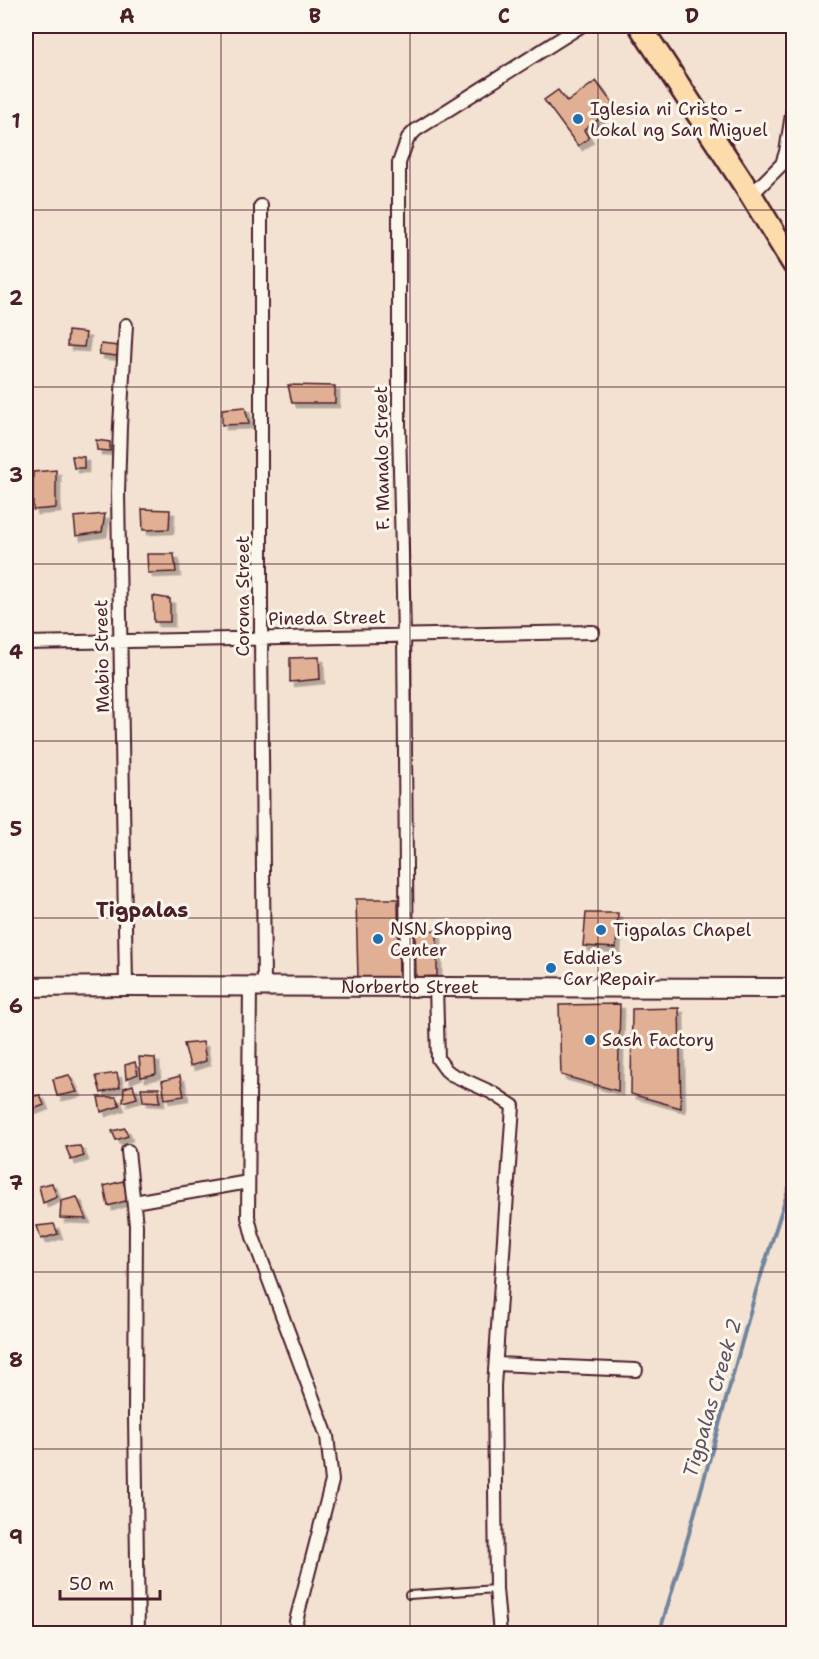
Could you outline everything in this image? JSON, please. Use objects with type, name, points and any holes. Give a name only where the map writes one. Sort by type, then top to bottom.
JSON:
[{"type":"highway","points":[[640,26],[794,265]]},
{"type":"main road","name":"Norberto Street","points":[[26,987],[794,988]]},
{"type":"street","name":"F. Manalo Street","points":[[407,986],[404,635],[399,427],[399,163],[408,138],[416,130],[581,26]]},
{"type":"street","points":[[751,195],[782,164],[794,102]]},
{"type":"street","name":"Corona Street","points":[[261,206],[261,637],[257,986],[248,1217],[253,1238],[327,1436],[332,1481],[296,1621],[298,1634]]},
{"type":"street","name":"Mabio Street","points":[[126,325],[117,493],[126,986]]},
{"type":"street","name":"Pineda Street","points":[[26,643],[593,632]]},
{"type":"street","points":[[436,987],[438,1059],[451,1074],[493,1093],[513,1106],[494,1386],[496,1589],[500,1634]]},
{"type":"street","points":[[128,1151],[136,1225],[135,1418],[138,1634]]},
{"type":"street","points":[[134,1202],[248,1182]]},
{"type":"street","points":[[496,1364],[636,1370]]},
{"type":"lane","points":[[409,1595],[496,1589]]},
{"type":"building","name":"Iglesia ni Cristo - Lokal ng San Miguel","points":[[596,81],[615,107],[584,130],[589,138],[578,146],[544,100],[558,90],[567,102]]},
{"type":"building","points":[[68,331],[86,333],[84,347],[67,346]]},
{"type":"building","points":[[101,344],[118,346],[117,356],[99,354]]},
{"type":"building","points":[[288,385],[335,386],[335,403],[292,403]]},
{"type":"building","points":[[245,407],[249,424],[222,425],[222,409]]},
{"type":"building","points":[[96,440],[110,442],[110,451],[97,450]]},
{"type":"building","points":[[72,456],[84,457],[84,468],[74,468]]},
{"type":"building","points":[[56,470],[56,508],[33,510],[33,472]]},
{"type":"building","points":[[142,509],[170,510],[169,529],[143,530]]},
{"type":"building","points":[[105,514],[102,532],[76,536],[74,517]]},
{"type":"building","points":[[147,554],[174,554],[176,572],[148,573]]},
{"type":"building","points":[[153,596],[170,599],[170,622],[154,622]]},
{"type":"building","points":[[319,657],[320,679],[290,682],[290,658]]},
{"type":"building","name":"NSN Shopping Center","points":[[356,899],[398,899],[399,978],[358,979]]},
{"type":"building","name":"Tigpalas Chapel","points":[[586,913],[618,913],[616,948],[583,946]]},
{"type":"building","points":[[437,930],[437,976],[416,977],[415,932]]},
{"type":"building","name":"Sash Factory","points":[[620,1004],[618,1091],[561,1075],[559,1005]]},
{"type":"building","points":[[679,1008],[681,1108],[631,1094],[632,1009]]},
{"type":"building","points":[[203,1042],[206,1061],[190,1066],[184,1044]]},
{"type":"building","points":[[139,1057],[155,1058],[156,1074],[141,1077]]},
{"type":"building","points":[[135,1062],[138,1074],[126,1079],[125,1065]]},
{"type":"building","points":[[135,1062],[138,1074],[126,1079],[125,1065]]},
{"type":"building","points":[[117,1073],[120,1087],[101,1093],[96,1076]]},
{"type":"building","points":[[69,1075],[77,1092],[57,1096],[53,1079]]},
{"type":"building","points":[[180,1076],[184,1096],[165,1099],[162,1081]]},
{"type":"building","points":[[133,1085],[137,1098],[123,1102],[124,1088]]},
{"type":"building","points":[[141,1088],[159,1088],[160,1102],[143,1101]]},
{"type":"building","points":[[40,1095],[44,1105],[31,1110],[28,1097]]},
{"type":"building","points":[[98,1097],[116,1097],[120,1106],[101,1112]]},
{"type":"building","points":[[125,1128],[128,1136],[116,1140],[112,1131]]},
{"type":"building","points":[[80,1146],[84,1156],[71,1160],[66,1147]]},
{"type":"building","points":[[123,1181],[129,1200],[108,1206],[104,1186]]},
{"type":"building","points":[[52,1183],[57,1197],[43,1203],[39,1186]]},
{"type":"building","points":[[77,1197],[86,1219],[60,1218],[61,1201]]},
{"type":"building","points":[[54,1224],[58,1234],[41,1239],[37,1226]]},
{"type":"waterway","name":"Tigpalas Creek 2","points":[[659,1634],[756,1291],[794,1172]]},
{"type":"place","name":"Iglesia ni Cristo - Lokal ng San Miguel","points":[[578,119]]},
{"type":"place","name":"Tigpalas Chapel","points":[[601,930]]},
{"type":"place","name":"NSN Shopping Center","points":[[378,939]]},
{"type":"place","name":"Eddie's Car Repair","points":[[551,968]]},
{"type":"place","name":"Sash Factory","points":[[590,1040]]},
{"type":"district","name":"Tigpalas","points":[[142,910]]}]
